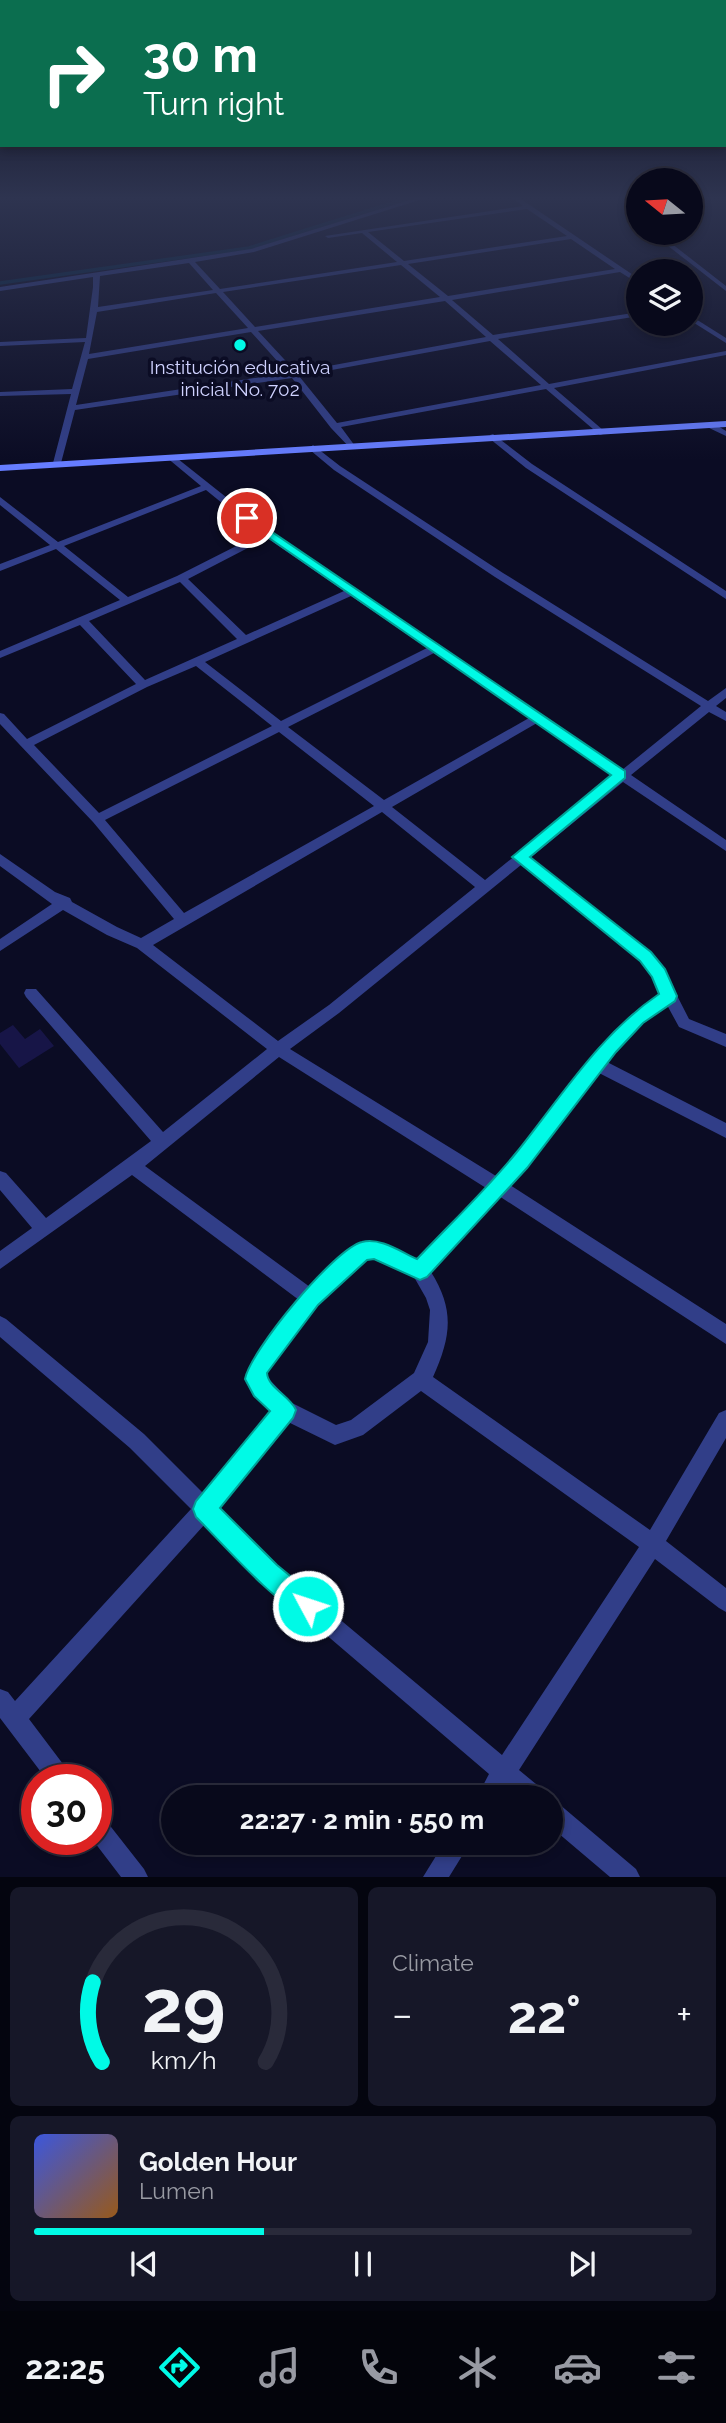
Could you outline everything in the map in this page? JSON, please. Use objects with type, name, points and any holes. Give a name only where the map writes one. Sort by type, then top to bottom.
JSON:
[{"type":"main road","points":[[0,468],[726,424]]},
{"type":"street","points":[[0,289],[30,285]]},
{"type":"street","points":[[57,463],[89,340],[95,285]]},
{"type":"street","points":[[212,285],[294,375],[351,446]]},
{"type":"street","points":[[94,310],[253,285]]},
{"type":"street","points":[[430,285],[600,432]]},
{"type":"street","points":[[85,357],[254,332],[534,285]]},
{"type":"street","points":[[72,408],[294,375],[626,316]]},
{"type":"street","points":[[703,326],[726,341]]},
{"type":"street","points":[[0,344],[89,340]]},
{"type":"street","points":[[334,426],[726,353]]},
{"type":"street","points":[[0,394],[75,391]]},
{"type":"street","points":[[493,437],[529,466],[726,596]]},
{"type":"street","points":[[313,448],[337,468],[487,567],[726,717]]},
{"type":"street","points":[[170,457],[267,534],[726,846]]},
{"type":"street","points":[[0,568],[206,487]]},
{"type":"street","points":[[0,500],[56,547],[127,600]]},
{"type":"street","points":[[0,655],[181,578],[267,534]]},
{"type":"street","points":[[181,578],[244,639]]},
{"type":"street","points":[[26,744],[144,685],[353,591]]},
{"type":"street","points":[[82,620],[144,685]]},
{"type":"street","points":[[97,819],[435,648]]},
{"type":"street","points":[[197,661],[279,727],[386,805],[483,886]]},
{"type":"street","points":[[0,1261],[132,1166],[278,1049],[334,1009],[620,775],[726,692]]},
{"type":"street","points":[[0,717],[97,819],[183,921]]},
{"type":"street","points":[[142,944],[538,718]]},
{"type":"street","points":[[520,857],[645,957],[659,974],[684,1023],[726,1041]]},
{"type":"street","points":[[0,859],[50,896],[142,944],[278,1049],[499,1186],[726,1335]]},
{"type":"street","points":[[0,946],[65,902]]},
{"type":"street","points":[[31,993],[161,1141]]},
{"type":"street","points":[[420,1271],[499,1186],[596,1064],[637,1018],[669,996]]},
{"type":"street","points":[[596,1064],[726,1131]]},
{"type":"street","points":[[132,1166],[311,1298]]},
{"type":"street","points":[[0,1178],[44,1229]]},
{"type":"street","points":[[367,1249],[420,1271],[436,1299],[440,1315],[431,1364],[421,1380],[356,1428],[335,1434],[285,1410],[261,1388],[256,1379],[258,1368],[311,1298],[367,1249]]},
{"type":"street","points":[[0,1325],[137,1441],[269,1573],[520,1785]]},
{"type":"street","points":[[421,1380],[653,1544],[726,1601]]},
{"type":"street","points":[[14,1719],[205,1509],[285,1410]]},
{"type":"street","points":[[496,1785],[653,1544],[726,1420]]},
{"type":"street","points":[[0,1700],[49,1764]]},
{"type":"street","points":[[563,1822],[628,1877]]},
{"type":"street","points":[[112,1846],[136,1877]]},
{"type":"street","points":[[435,1877],[450,1855]]},
{"type":"lane","points":[[710,425],[726,418]]},
{"type":"lane","points":[[710,425],[726,434]]},
{"type":"building","points":[[13,1025],[25,1039],[40,1029],[54,1046],[19,1068],[0,1044],[0,1033]]},
{"type":"place","name":"Institución educativa inicial No. 702","points":[[240,345]]},
{"type":"route","points":[[247,518],[620,775],[520,857],[645,957],[659,974],[669,996],[637,1018],[610,1047],[520,1162],[420,1271],[374,1250],[362,1251],[311,1298],[258,1368],[256,1379],[261,1388],[285,1410],[205,1509],[269,1573],[308,1606]]}]
